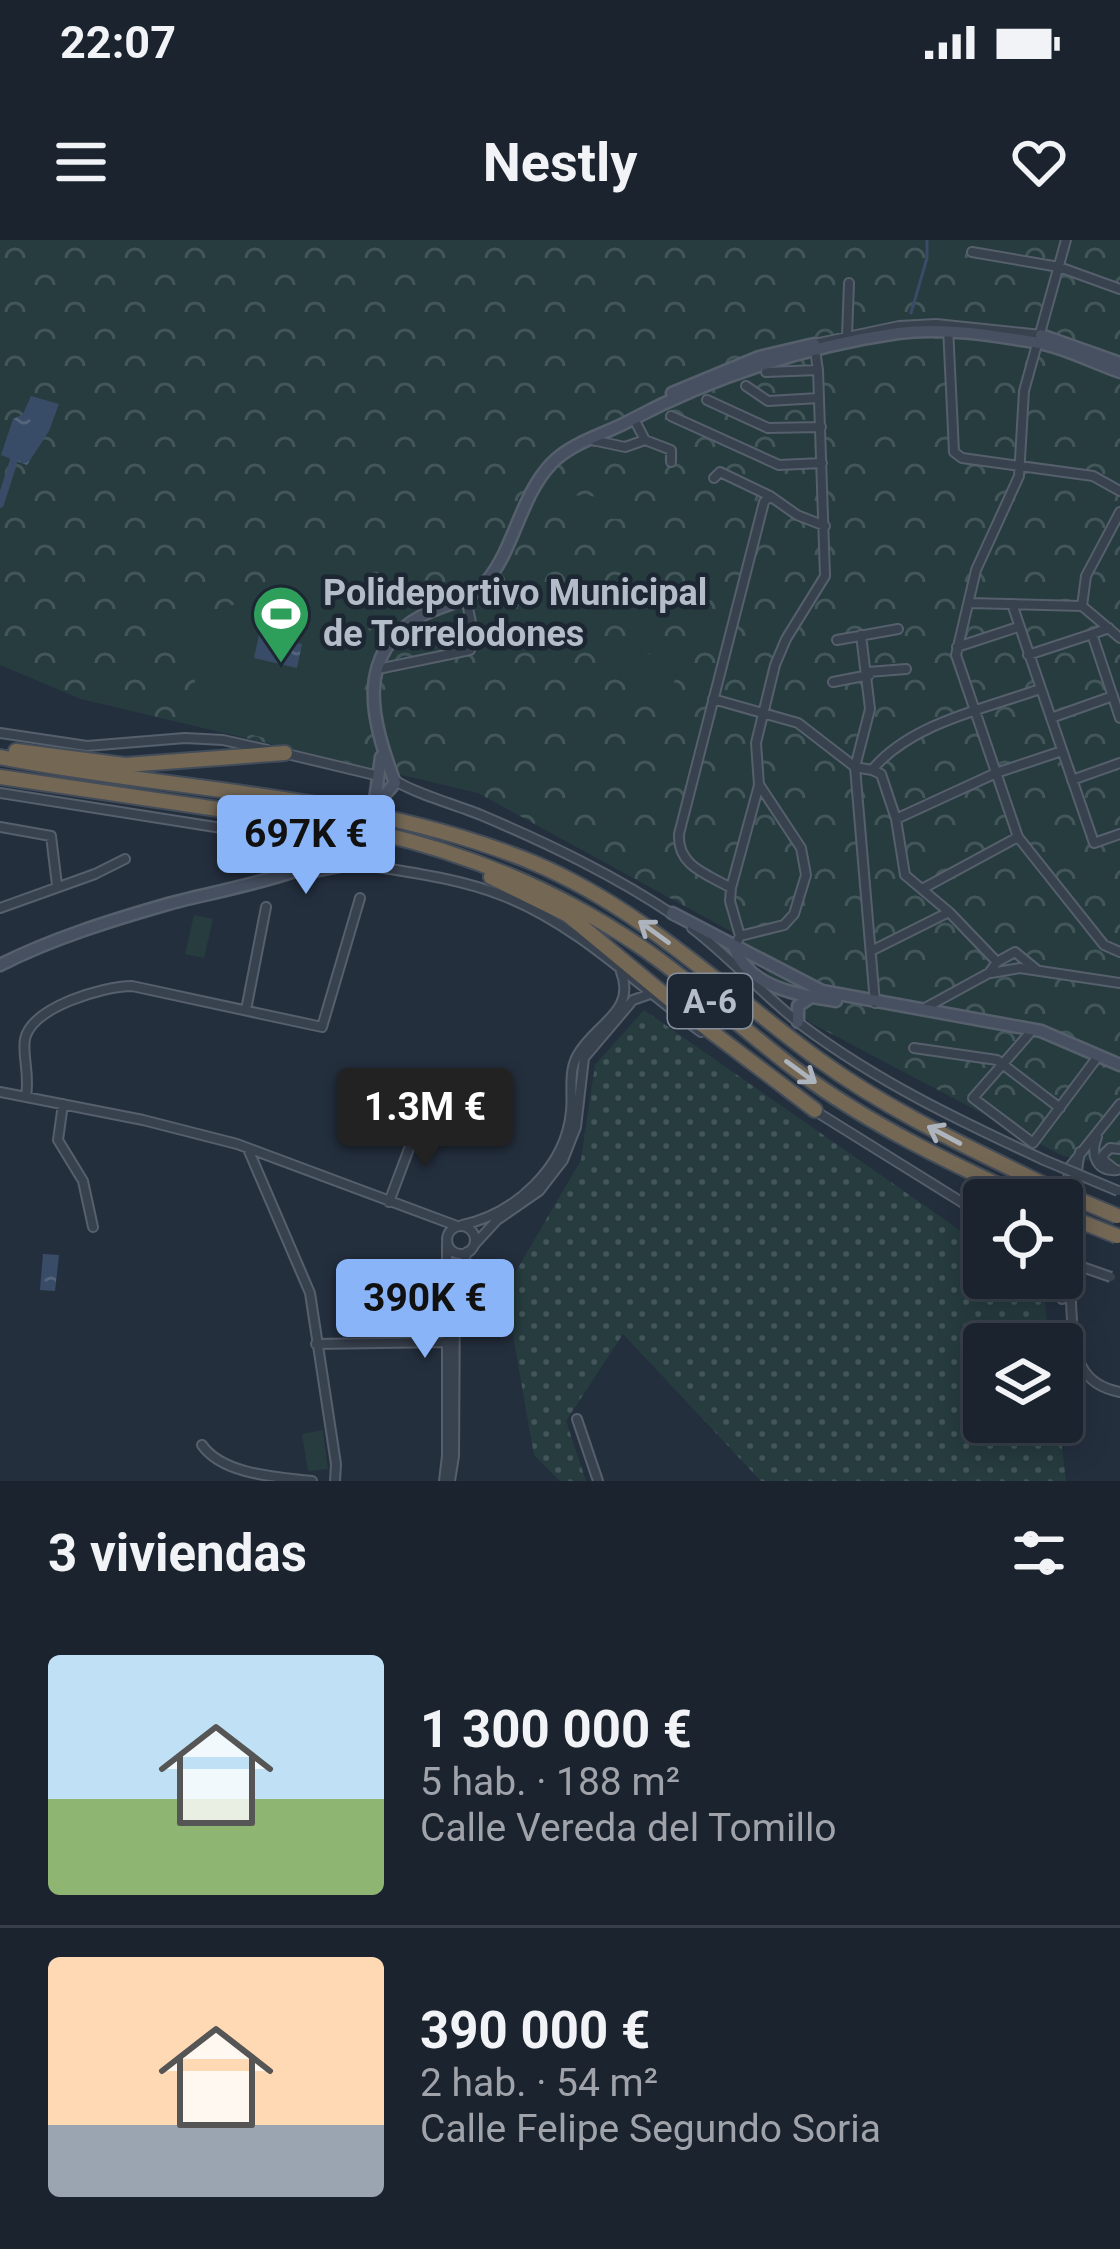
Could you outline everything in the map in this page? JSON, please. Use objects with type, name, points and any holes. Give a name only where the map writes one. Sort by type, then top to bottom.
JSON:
[{"type":"highway","points":[[0,753],[125,765],[285,753]]},
{"type":"highway","name":"A-6","points":[[0,753],[420,823],[538,865],[602,897],[655,932],[821,1062],[886,1104],[1048,1186],[1119,1216]]},
{"type":"highway","name":"A-6","points":[[0,777],[374,832],[466,857],[529,882],[644,949],[801,1073],[902,1136],[989,1179]]},
{"type":"highway","points":[[374,832],[498,880],[568,915],[815,1110]]},
{"type":"highway","points":[[1083,1222],[1118,1236]]},
{"type":"street","points":[[1066,240],[1024,391],[1019,476],[976,570],[956,647],[1018,837],[1116,951]]},
{"type":"street","points":[[972,252],[1059,267],[1120,289]]},
{"type":"street","points":[[847,340],[850,283]]},
{"type":"street","points":[[948,329],[954,452],[962,458],[1093,476],[1120,491]]},
{"type":"street","points":[[613,429],[637,410],[759,358],[901,333],[948,329],[1040,339],[1120,368]]},
{"type":"street","points":[[815,348],[825,576],[786,638],[756,743],[759,785],[730,902],[741,962],[762,981],[811,997],[1029,1034],[1120,1068]]},
{"type":"street","points":[[0,965],[163,906],[258,880],[344,844],[378,800],[389,777],[372,701],[387,646],[412,621],[478,591],[497,569],[542,476],[563,454],[634,418],[707,385],[815,348]]},
{"type":"street","points":[[766,372],[818,370]]},
{"type":"street","points":[[746,386],[768,401],[819,398]]},
{"type":"street","points":[[707,400],[768,428],[821,427]]},
{"type":"street","points":[[671,416],[779,465],[822,463]]},
{"type":"street","points":[[634,418],[642,440]]},
{"type":"street","points":[[613,429],[671,450],[671,462]]},
{"type":"street","points":[[591,440],[625,446],[642,440]]},
{"type":"street","points":[[714,478],[720,472],[825,526]]},
{"type":"street","points":[[731,888],[685,861],[678,849],[712,699],[764,502],[770,496]]},
{"type":"street","points":[[1082,606],[1086,575],[1120,512]]},
{"type":"street","points":[[378,669],[470,650],[474,637],[466,598]]},
{"type":"street","points":[[969,603],[1082,606],[1120,638]]},
{"type":"street","points":[[1012,604],[1094,843],[1120,834]]},
{"type":"street","points":[[956,647],[1018,627]]},
{"type":"street","points":[[1028,656],[1109,628]]},
{"type":"street","points":[[837,640],[898,629]]},
{"type":"street","points":[[1092,634],[1120,718]]},
{"type":"street","points":[[861,635],[870,709],[855,767],[875,1003]]},
{"type":"street","points":[[833,682],[906,669]]},
{"type":"street","points":[[872,770],[885,755],[935,727],[1040,689]]},
{"type":"street","points":[[1051,718],[1113,696]]},
{"type":"street","points":[[712,699],[798,723],[855,767],[881,774],[896,819],[904,875],[998,962]]},
{"type":"street","points":[[0,733],[87,746],[185,738],[223,740],[389,777],[560,850],[822,991],[1041,1031],[1120,1068]]},
{"type":"street","points":[[896,819],[996,773],[1062,751]]},
{"type":"street","points":[[356,770],[373,768],[382,754]]},
{"type":"street","points":[[1072,780],[1120,763]]},
{"type":"street","points":[[737,942],[784,925],[794,914],[806,875],[800,848],[759,785]]},
{"type":"street","points":[[0,793],[254,832],[317,857],[505,896],[566,928],[750,1068],[963,1203]]},
{"type":"street","points":[[0,827],[51,836],[57,885]]},
{"type":"street","points":[[922,889],[1018,837]]},
{"type":"street","points":[[283,871],[293,848]]},
{"type":"street","points":[[0,908],[125,859]]},
{"type":"street","points":[[258,880],[270,882],[355,863]]},
{"type":"street","points":[[26,1096],[29,1073],[24,1046],[30,1027],[44,1013],[102,989],[132,986],[322,1027],[360,898]]},
{"type":"street","points":[[246,1010],[266,907]]},
{"type":"street","points":[[871,951],[949,912]]},
{"type":"street","points":[[673,914],[798,1022],[898,1090],[1119,1191]]},
{"type":"street","points":[[920,1011],[1019,952],[1037,970]]},
{"type":"street","points":[[620,970],[630,998]]},
{"type":"street","points":[[989,973],[1037,970],[1120,983]]},
{"type":"street","points":[[426,1216],[458,1254],[471,1249],[497,1220],[536,1189],[548,1176],[568,1126],[578,1055],[630,998],[651,994]]},
{"type":"street","points":[[798,1022],[798,1006],[811,997]]},
{"type":"street","points":[[1029,1034],[973,1098],[1033,1143],[1096,1059]]},
{"type":"street","points":[[914,1048],[1002,1063],[1060,1108]]},
{"type":"street","points":[[2,1092],[143,1120],[247,1148],[473,1232],[454,1304],[454,1456],[447,1481]]},
{"type":"street","points":[[63,1104],[58,1140],[83,1181],[93,1227]]},
{"type":"street","points":[[1067,1179],[1070,1164],[1120,1104]]},
{"type":"street","points":[[1106,1120],[1096,1138],[1094,1156],[1102,1168],[1119,1171]]},
{"type":"street","points":[[389,1202],[419,1122]]},
{"type":"street","points":[[247,1148],[310,1293],[336,1464],[334,1481]]},
{"type":"street","points":[[1119,1171],[1107,1165],[1103,1155],[1110,1148],[1120,1149]]},
{"type":"street","points":[[1080,1152],[1074,1182],[1074,1345],[1088,1376],[1120,1392]]},
{"type":"street","points":[[257,1171],[263,1160],[272,1157]]},
{"type":"street","points":[[447,1481],[447,1240],[459,1226],[491,1216],[536,1189]]},
{"type":"street","points":[[1083,1267],[1117,1278]]},
{"type":"street","points":[[316,1344],[447,1342]]},
{"type":"street","points":[[577,1419],[598,1481]]},
{"type":"street","points":[[202,1445],[220,1462],[283,1479],[312,1481]]},
{"type":"green space","points":[[0,240],[1120,240],[1120,1166],[1063,1156],[809,1022],[732,932],[478,793],[81,699],[0,665]]},
{"type":"green space","points":[[569,495],[620,498],[619,519],[568,517]]},
{"type":"green space","name":"Polideportivo Municipal de Torrelodones","points":[[322,559],[352,587],[373,641],[357,693],[363,747],[354,757],[187,721],[201,651],[159,637],[165,612],[195,617],[243,602],[263,605],[269,562]]},
{"type":"green space","points":[[633,647],[680,667],[667,700],[619,680]]},
{"type":"green space","points":[[1056,760],[1073,808],[1054,815],[1042,781],[1034,783],[1029,769]]},
{"type":"green space","points":[[194,915],[213,919],[204,958],[185,954]]},
{"type":"green space","points":[[644,1010],[963,1232],[963,1299],[1044,1299],[1047,1323],[963,1323],[963,1443],[1061,1443],[1066,1481],[761,1481],[623,1334],[566,1421],[586,1481],[560,1481],[534,1455],[505,1290],[581,1160],[595,1065]]},
{"type":"green space","points":[[323,1430],[328,1469],[308,1471],[302,1434]]},
{"type":"water","points":[[31,396],[59,404],[49,431],[27,465],[1,455],[13,419],[23,414]]},
{"type":"water","points":[[259,635],[302,644],[297,668],[254,658]]},
{"type":"water","points":[[43,1254],[59,1255],[55,1291],[40,1290]]},
{"type":"waterway","points":[[911,313],[927,258],[927,240]]},
{"type":"waterway","points":[[0,504],[14,460]]},
{"type":"place","name":"Polideportivo Municipal de Torrelodones","points":[[281,665]]}]
